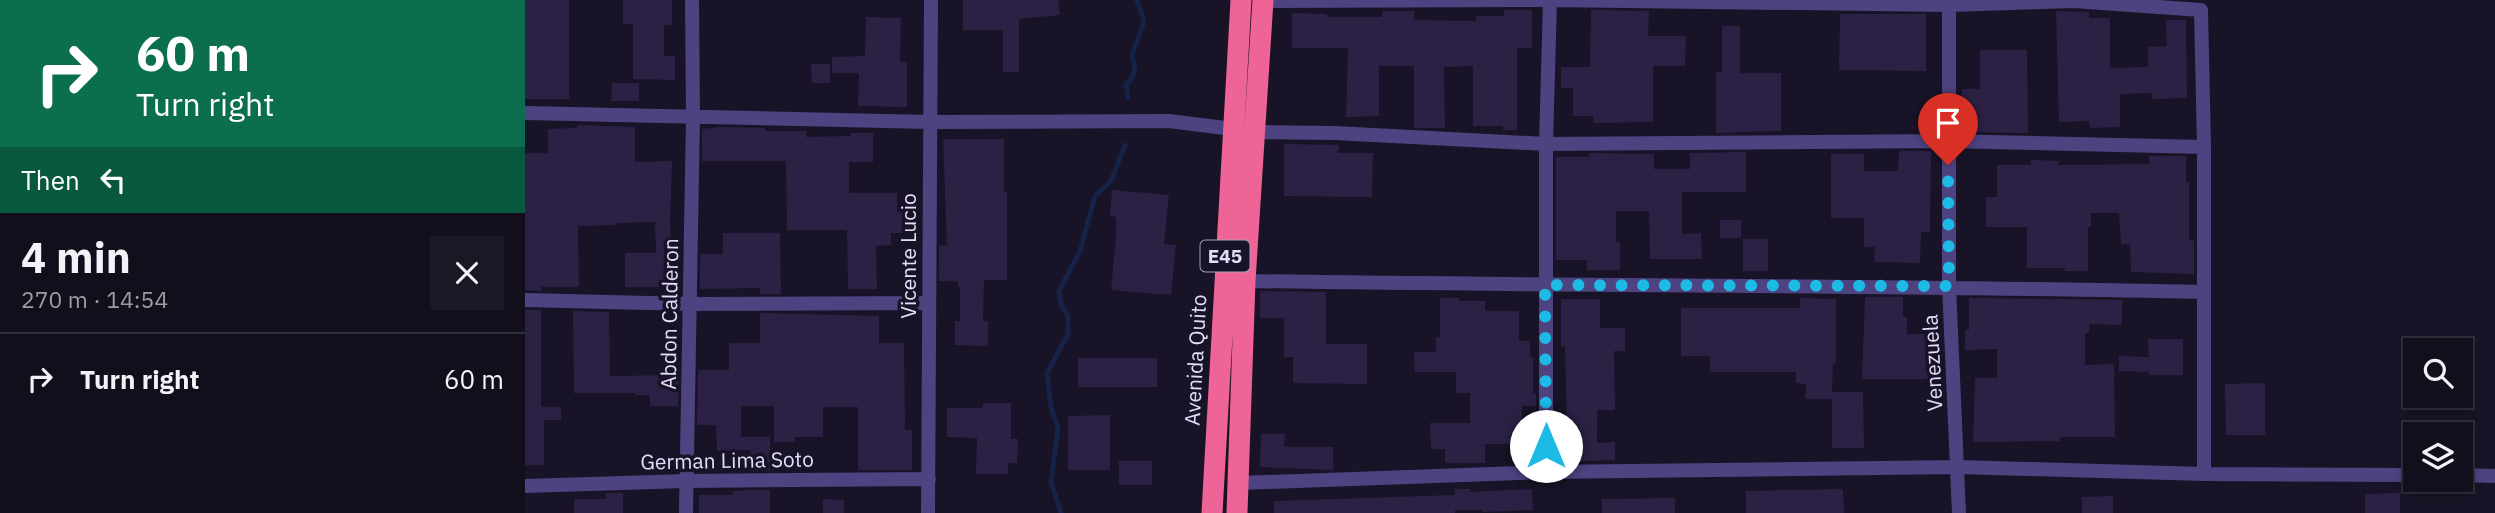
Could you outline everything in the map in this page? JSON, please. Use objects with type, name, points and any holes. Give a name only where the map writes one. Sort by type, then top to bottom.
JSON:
[{"type":"highway","name":"Avenida Quito","points":[[1212,513],[1241,0]]},
{"type":"highway","name":"E45","points":[[1237,513],[1245,281],[1263,1]]},
{"type":"street","name":"Abdon Calderon","points":[[686,513],[693,117],[692,0]]},
{"type":"street","name":"Vicente Lucio","points":[[928,513],[931,0]]},
{"type":"street","points":[[1546,472],[1546,144],[1550,0]]},
{"type":"street","points":[[1263,1],[2074,1],[2201,10],[2204,147],[2204,474]]},
{"type":"street","name":"Venezuela","points":[[1949,3],[1949,286],[1959,513]]},
{"type":"street","points":[[525,113],[930,122],[1169,121],[1233,129]]},
{"type":"street","points":[[1256,132],[1335,133],[1546,144],[1948,141],[2204,147]]},
{"type":"street","points":[[1245,281],[1949,286],[2203,292]]},
{"type":"street","points":[[525,300],[690,304],[929,303]]},
{"type":"street","points":[[1239,483],[1546,472],[1959,467],[2204,474],[2403,475]]},
{"type":"street","points":[[2473,475],[2495,476]]},
{"type":"street","name":"German Lima Soto","points":[[525,486],[686,481],[929,479]]},
{"type":"building","points":[[525,0],[569,0],[569,99],[525,99]]},
{"type":"building","points":[[623,0],[672,0],[672,25],[664,25],[664,56],[675,56],[675,80],[633,79],[633,24],[623,24]]},
{"type":"building","points":[[963,0],[1058,0],[1060,15],[1019,19],[1019,72],[1003,72],[1003,30],[963,30]]},
{"type":"building","points":[[1504,10],[1532,10],[1532,48],[1517,48],[1517,130],[1503,130],[1503,126],[1473,126],[1473,66],[1444,67],[1445,128],[1414,128],[1414,66],[1379,66],[1379,116],[1346,117],[1348,48],[1292,48],[1292,13],[1327,14],[1327,17],[1382,17],[1382,11],[1414,11],[1414,20],[1476,21],[1476,16],[1504,16]]},
{"type":"building","points":[[1591,10],[1649,11],[1648,36],[1686,36],[1685,66],[1653,66],[1653,122],[1593,123],[1593,116],[1573,116],[1573,88],[1561,88],[1561,67],[1590,67]]},
{"type":"building","points":[[2056,11],[2089,12],[2089,18],[2110,18],[2110,68],[2148,67],[2148,47],[2167,46],[2166,20],[2186,20],[2187,98],[2152,99],[2152,93],[2120,94],[2120,127],[2090,128],[2089,121],[2059,122]]},
{"type":"building","points":[[1840,14],[1926,14],[1926,71],[1839,70]]},
{"type":"building","points":[[866,17],[901,18],[900,62],[907,62],[907,107],[858,106],[859,73],[832,73],[832,57],[865,56]]},
{"type":"building","points":[[1722,26],[1740,26],[1740,73],[1781,73],[1781,131],[1716,133],[1716,72],[1722,72]]},
{"type":"building","points":[[1980,50],[2027,50],[2028,133],[1962,132],[1962,89],[1980,89]]},
{"type":"building","points":[[811,64],[830,64],[830,83],[812,83]]},
{"type":"building","points":[[612,83],[639,83],[639,101],[611,101]]},
{"type":"building","points":[[577,125],[635,127],[635,162],[672,161],[672,287],[625,287],[625,253],[656,253],[655,222],[578,226],[579,287],[541,287],[541,291],[525,290],[525,153],[548,153],[548,129],[577,128]]},
{"type":"building","points":[[719,127],[806,131],[806,137],[873,133],[873,162],[849,162],[849,193],[897,193],[897,212],[904,212],[904,233],[891,233],[891,245],[876,246],[877,289],[848,289],[847,230],[787,230],[786,161],[702,161],[702,129]]},
{"type":"building","points":[[943,139],[1004,139],[1007,280],[984,280],[983,321],[988,321],[988,346],[955,345],[955,321],[960,321],[960,287],[958,281],[939,281],[939,245],[947,246]]},
{"type":"building","points":[[1284,144],[1339,145],[1338,153],[1373,153],[1372,197],[1284,196]]},
{"type":"building","points":[[1899,151],[1931,151],[1930,232],[1921,232],[1920,263],[1874,262],[1875,247],[1864,247],[1864,218],[1831,218],[1831,154],[1864,154],[1864,171],[1898,171]]},
{"type":"building","points":[[1746,152],[1746,192],[1682,192],[1682,234],[1701,233],[1702,259],[1650,259],[1649,211],[1616,211],[1620,270],[1587,270],[1587,260],[1556,260],[1556,157],[1589,157],[1589,153],[1654,154],[1654,169],[1690,169],[1690,153]]},
{"type":"building","points":[[2149,156],[2186,156],[2189,240],[2194,241],[2194,274],[2131,272],[2130,244],[2121,244],[2119,213],[2091,213],[2091,227],[2088,227],[2088,271],[2027,268],[2027,227],[1986,227],[1986,197],[1997,197],[1997,165],[2031,165],[2031,160],[2059,161],[2058,165],[2149,164]]},
{"type":"building","points":[[1112,190],[1169,195],[1164,244],[1176,245],[1171,295],[1111,290],[1116,238],[1116,217],[1110,216]]},
{"type":"building","points":[[1720,220],[1741,220],[1741,238],[1720,238]]},
{"type":"building","points":[[723,233],[780,233],[781,294],[760,294],[760,288],[700,289],[700,254],[723,254]]},
{"type":"building","points":[[1743,239],[1768,239],[1768,271],[1743,271]]},
{"type":"building","points":[[1260,291],[1326,292],[1326,344],[1367,344],[1367,384],[1293,383],[1293,357],[1284,357],[1284,318],[1260,318]]},
{"type":"building","points":[[1865,297],[1903,297],[1903,317],[1907,317],[1907,334],[1935,334],[1935,379],[1862,379]]},
{"type":"building","points":[[1440,298],[1485,301],[1485,311],[1519,311],[1519,341],[1530,341],[1536,406],[1522,406],[1522,444],[1485,444],[1485,463],[1445,463],[1445,449],[1431,449],[1430,423],[1470,423],[1470,393],[1456,393],[1456,372],[1415,372],[1414,352],[1436,352],[1436,337],[1440,337]]},
{"type":"building","points":[[1800,298],[1836,299],[1836,363],[1833,363],[1832,392],[1863,392],[1864,448],[1832,448],[1832,399],[1805,399],[1806,384],[1796,383],[1796,372],[1710,372],[1710,356],[1681,356],[1681,308],[1800,308]]},
{"type":"building","points":[[1969,298],[2122,300],[2122,325],[2089,324],[2089,333],[2085,333],[2085,365],[2114,364],[2115,437],[1973,442],[1975,378],[1997,378],[1997,349],[1965,350],[1965,330],[1969,330]]},
{"type":"building","points":[[1561,299],[1600,299],[1600,328],[1625,328],[1625,351],[1614,351],[1615,410],[1597,410],[1597,443],[1615,442],[1615,460],[1559,462],[1558,429],[1567,429],[1565,347],[1561,347]]},
{"type":"building","points":[[525,310],[541,310],[541,407],[561,407],[561,420],[544,420],[544,465],[525,465]]},
{"type":"building","points":[[573,311],[609,312],[610,376],[679,375],[678,406],[650,406],[650,395],[635,393],[574,393]]},
{"type":"building","points":[[760,313],[879,316],[879,343],[904,343],[905,430],[912,430],[912,470],[858,470],[858,407],[823,407],[823,437],[795,437],[795,442],[774,442],[774,406],[741,406],[741,437],[770,437],[770,471],[751,471],[751,450],[717,451],[716,425],[697,425],[698,370],[729,370],[729,343],[760,343]]},
{"type":"building","points":[[2148,339],[2183,339],[2183,375],[2149,375],[2149,372],[2119,371],[2119,356],[2149,357]]},
{"type":"building","points":[[1078,358],[1157,358],[1157,387],[1078,387]]},
{"type":"building","points":[[2265,383],[2265,435],[2226,435],[2225,384]]},
{"type":"building","points":[[983,403],[1011,403],[1011,439],[1018,439],[1017,463],[1008,463],[1008,474],[976,474],[977,438],[947,437],[947,408],[983,408]]},
{"type":"building","points":[[1110,415],[1110,470],[1068,470],[1068,416]]},
{"type":"building","points":[[1261,434],[1285,434],[1284,447],[1333,447],[1333,470],[1260,467]]},
{"type":"building","points":[[1119,461],[1152,461],[1152,485],[1119,485]]},
{"type":"building","points":[[1455,489],[1470,489],[1470,492],[1532,489],[1533,510],[1274,513],[1274,501],[1455,495]]},
{"type":"building","points":[[1843,489],[1844,513],[1746,513],[1746,491]]},
{"type":"building","points":[[770,490],[770,513],[699,513],[699,495],[733,495],[733,491]]},
{"type":"building","points":[[606,493],[623,493],[623,513],[574,513],[574,499],[606,499]]},
{"type":"building","points":[[2400,493],[2400,513],[2365,513],[2365,494]]},
{"type":"building","points":[[2113,496],[2113,513],[2082,513],[2082,497]]},
{"type":"building","points":[[1675,498],[1675,513],[1602,513],[1602,499]]},
{"type":"building","points":[[823,499],[844,500],[844,513],[823,513]]},
{"type":"waterway","points":[[1128,98],[1126,84],[1135,70],[1132,55],[1144,22],[1137,0]]},
{"type":"waterway","points":[[1061,513],[1051,482],[1058,429],[1051,407],[1047,373],[1068,334],[1068,316],[1061,304],[1059,291],[1080,251],[1095,196],[1111,181],[1125,145]]},
{"type":"route","points":[[1546,446],[1545,285],[1949,286],[1948,165]]}]
